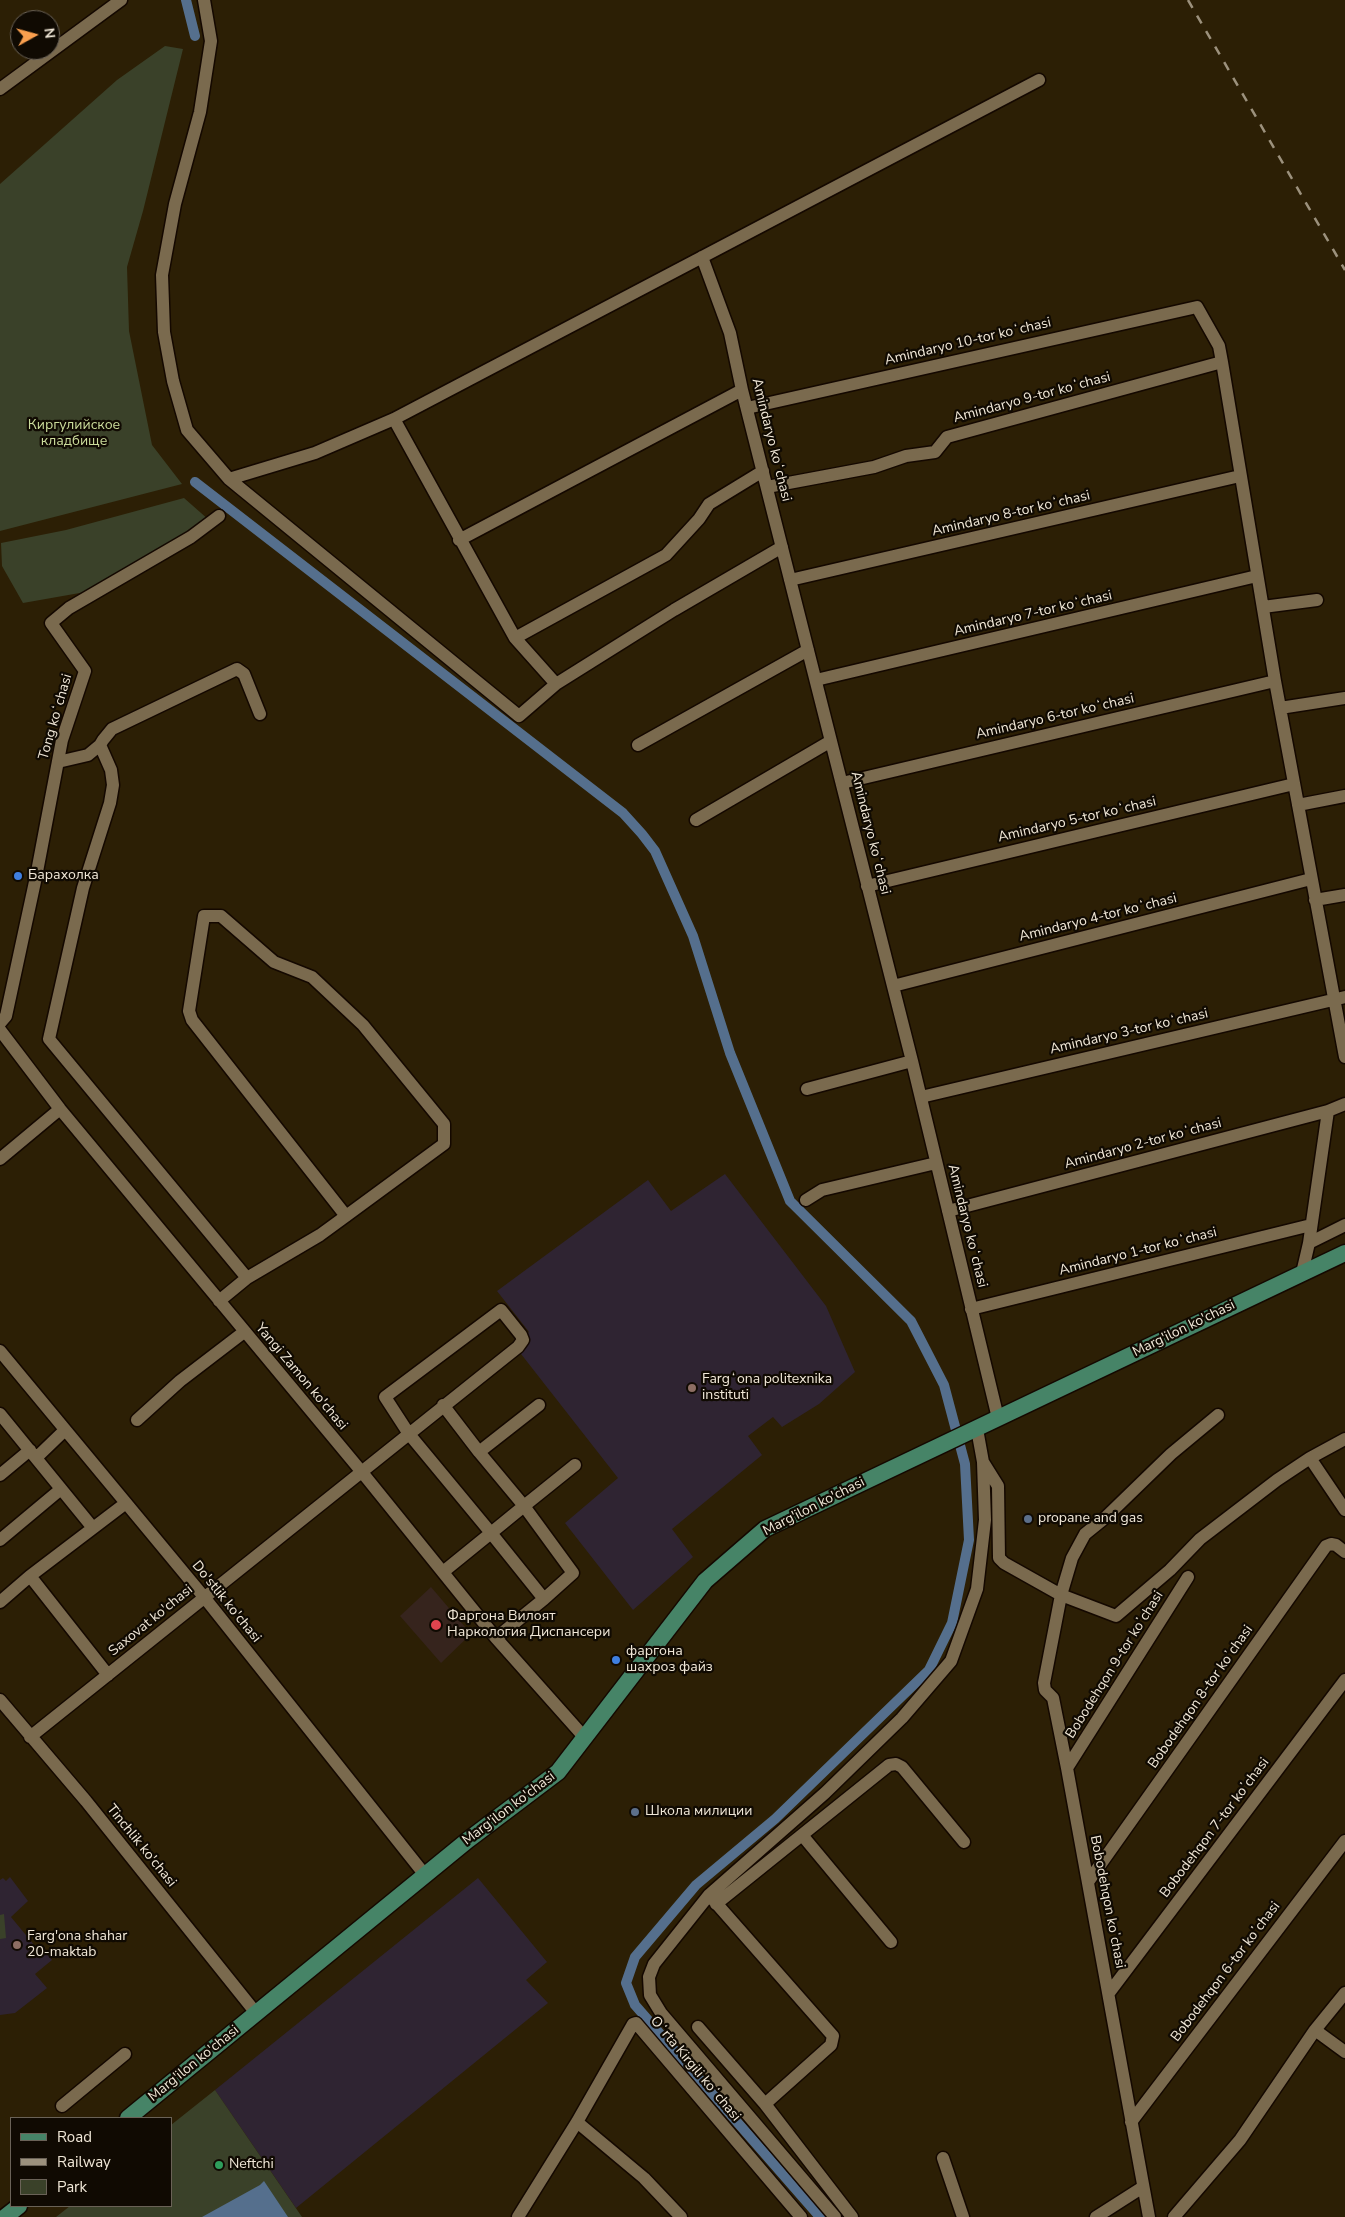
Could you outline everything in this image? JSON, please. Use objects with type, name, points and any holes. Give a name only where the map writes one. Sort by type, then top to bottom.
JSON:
[{"type":"main road","name":"Marg'ilon ko'chasi","points":[[129,2117],[468,1840],[558,1772],[705,1581],[765,1530],[1345,1253]]},
{"type":"main road","points":[[5,2217],[18,2207]]},
{"type":"street","points":[[0,89],[121,0]]},
{"type":"street","points":[[204,0],[211,41],[197,129],[176,204],[162,275],[164,332],[173,382],[187,430],[229,478],[519,716],[556,684],[674,610],[782,547]]},
{"type":"street","points":[[229,478],[314,453],[394,419],[1039,80]]},
{"type":"street","name":"Amindaryo koʻchasi","points":[[702,257],[730,333],[742,390],[912,1061],[998,1418]]},
{"type":"street","name":"Amindaryo 10-tor koʻchasi","points":[[747,408],[1197,307],[1219,346],[1222,362]]},
{"type":"street","points":[[1222,362],[1275,681],[1311,879],[1339,998],[1345,1057]]},
{"type":"street","name":"Amindaryo 9-tor koʻchasi","points":[[768,487],[874,467],[906,456],[935,452],[947,436],[1222,362]]},
{"type":"street","points":[[459,540],[742,390]]},
{"type":"street","points":[[394,419],[459,540],[515,638],[556,684]]},
{"type":"street","points":[[515,638],[666,555],[699,519],[709,504],[763,471]]},
{"type":"street","name":"Amindaryo 8-tor koʻchasi","points":[[790,580],[1240,476]]},
{"type":"street","name":"Tong koʻchasi","points":[[0,1022],[6,1016],[36,877],[62,740],[85,672],[51,623],[69,608],[190,537],[219,516]]},
{"type":"street","name":"Amindaryo 7-tor koʻchasi","points":[[816,680],[1257,576]]},
{"type":"street","points":[[1263,607],[1317,600]]},
{"type":"street","points":[[638,745],[808,650]]},
{"type":"street","points":[[58,762],[88,755],[100,745],[112,729],[237,670],[244,674],[260,714]]},
{"type":"street","name":"Amindaryo 6-tor koʻchasi","points":[[842,783],[1275,681]]},
{"type":"street","points":[[1280,708],[1345,698]]},
{"type":"street","points":[[696,820],[832,741]]},
{"type":"street","points":[[100,745],[111,770],[113,786],[110,803],[83,888],[49,1039],[247,1278]]},
{"type":"street","name":"Amindaryo 5-tor koʻchasi","points":[[867,886],[1294,784]]},
{"type":"street","points":[[1298,805],[1345,796]]},
{"type":"street","name":"Amindaryo 4-tor koʻchasi","points":[[893,986],[1311,879]]},
{"type":"street","points":[[1315,900],[1345,895]]},
{"type":"street","points":[[219,1301],[247,1278],[320,1235],[346,1216],[444,1144],[444,1124],[363,1025],[312,977],[274,962],[222,916],[204,916],[190,1011],[192,1020],[346,1216]]},
{"type":"street","name":"Amindaryo 3-tor koʻchasi","points":[[920,1097],[1339,998]]},
{"type":"street","name":"Yangi Zamon ko'chasi","points":[[0,1030],[60,1108],[361,1471],[496,1638],[584,1738]]},
{"type":"street","points":[[807,1089],[912,1061]]},
{"type":"street","name":"Amindaryo 2-tor koʻchasi","points":[[948,1211],[1328,1111],[1345,1104]]},
{"type":"street","points":[[0,1159],[60,1108]]},
{"type":"street","points":[[1302,1273],[1309,1243],[1328,1111]]},
{"type":"street","points":[[806,1200],[822,1190],[936,1163]]},
{"type":"street","name":"Amindaryo 1-tor koʻchasi","points":[[972,1309],[1311,1225]]},
{"type":"street","points":[[1309,1243],[1345,1225]]},
{"type":"street","name":"Saxovat ko'chasi","points":[[30,1737],[409,1434],[443,1405],[518,1347],[523,1340],[521,1335],[501,1310],[385,1397],[409,1434]]},
{"type":"street","points":[[137,1420],[180,1381],[244,1332]]},
{"type":"street","name":"Do'stlik ko'chasi","points":[[0,1351],[204,1597],[425,1875]]},
{"type":"street","points":[[443,1405],[524,1506],[573,1573],[496,1638]]},
{"type":"street","points":[[479,1452],[539,1405]]},
{"type":"street","points":[[0,1414],[93,1528]]},
{"type":"street","name":"Bobodehqon koʼchasi","points":[[1149,2217],[1053,1698],[1045,1690],[1044,1683],[1061,1595],[1072,1558],[1085,1534],[1106,1517],[1171,1454],[1218,1415]]},
{"type":"street","points":[[0,1475],[33,1454],[65,1430]]},
{"type":"street","points":[[973,1431],[983,1462],[998,1486],[1000,1558],[1004,1563],[1061,1595],[1116,1616],[1170,1570],[1200,1539],[1277,1480],[1310,1458],[1345,1439]]},
{"type":"street","points":[[409,1434],[544,1599]]},
{"type":"street","points":[[1310,1458],[1345,1510]]},
{"type":"street","points":[[835,2217],[661,2013],[650,1995],[649,1977],[654,1964],[713,1899],[902,1718],[951,1661],[977,1589],[986,1520],[983,1462]]},
{"type":"street","points":[[443,1572],[575,1465]]},
{"type":"street","points":[[0,1540],[61,1490]]},
{"type":"street","points":[[0,1602],[30,1576],[126,1502]]},
{"type":"street","name":"Bobodehqon 8-tor koʼchasi","points":[[1088,1882],[1326,1546],[1330,1544],[1336,1545],[1345,1552]]},
{"type":"street","points":[[30,1576],[108,1675]]},
{"type":"street","name":"Bobodehqon 9-tor koʼchasi","points":[[1066,1768],[1188,1578]]},
{"type":"street","name":"Bobodehqon 7-tor koʼchasi","points":[[1109,1994],[1345,1680]]},
{"type":"street","name":"Tinchlik ko'chasi","points":[[0,1700],[86,1802],[256,2013]]},
{"type":"street","points":[[713,1899],[802,1835],[890,1765],[902,1766],[964,1842]]},
{"type":"street","points":[[802,1835],[891,1942]]},
{"type":"street","name":"Bobodehqon 6-tor koʼchasi","points":[[1131,2122],[1345,1841]]},
{"type":"street","points":[[713,1899],[833,2036],[831,2045],[765,2104]]},
{"type":"street","points":[[1174,2217],[1240,2140],[1315,2030],[1345,1993]]},
{"type":"street","name":"Oʻrta Kirgili koʻchasi","points":[[518,2217],[577,2122],[633,2024],[636,2023],[802,2217]]},
{"type":"street","points":[[698,2026],[765,2104],[852,2217]]},
{"type":"street","points":[[1315,2030],[1345,2052]]},
{"type":"street","points":[[62,2106],[125,2054]]},
{"type":"street","points":[[577,2122],[644,2178],[682,2217]]},
{"type":"street","points":[[943,2158],[964,2217]]},
{"type":"street","points":[[1096,2217],[1143,2187]]},
{"type":"shaded area","name":"Fargʻona politexnika instituti","points":[[725,1174],[826,1306],[855,1372],[819,1404],[782,1427],[773,1417],[748,1436],[762,1455],[672,1529],[693,1557],[633,1610],[565,1523],[618,1478],[514,1345],[529,1332],[497,1291],[648,1180],[671,1211]]},
{"type":"shaded area","name":"Фаргона Вилоят Наркология Диспансери","points":[[431,1587],[471,1634],[441,1663],[400,1616]]},
{"type":"shaded area","name":"Farg'ona shahar 20-maktab","points":[[10,1877],[28,1901],[11,1917],[35,1946],[39,1944],[52,1960],[35,1974],[47,1988],[15,2013],[0,2015],[0,1880],[3,1878],[6,1881]]},
{"type":"shaded area","points":[[478,1878],[547,1962],[526,1980],[548,2003],[296,2208],[215,2090]]},
{"type":"green space","name":"Киргулийское кладбище","points":[[165,46],[183,49],[143,211],[127,267],[129,331],[152,445],[182,484],[0,531],[0,184],[117,80]]},
{"type":"green space","points":[[184,498],[209,520],[91,591],[23,603],[2,566],[1,543],[66,530]]},
{"type":"green space","points":[[4,1914],[6,1938],[0,1939],[0,1915]]},
{"type":"green space","name":"Neftchi","points":[[215,2090],[302,2217],[56,2217],[69,2207],[172,2207],[172,2124]]},
{"type":"water","points":[[264,2181],[288,2217],[202,2217],[260,2185]]},
{"type":"waterway","points":[[186,0],[195,36]]},
{"type":"waterway","points":[[195,482],[623,813],[642,834],[655,851],[693,936],[730,1053],[790,1201],[911,1321],[944,1385],[965,1464],[969,1540],[952,1623],[929,1670],[775,1819],[696,1885],[635,1957],[626,1983],[635,2005],[820,2217]]},
{"type":"railway","points":[[1188,0],[1345,270]]},
{"type":"place","name":"Барахолка","points":[[18,876]]},
{"type":"place","name":"Fargʻona politexnika instituti","points":[[692,1388]]},
{"type":"place","name":"propane and gas","points":[[1028,1519]]},
{"type":"place","name":"Фаргона Вилоят Наркология Диспансери","points":[[436,1625]]},
{"type":"place","name":"фаргона шахроз файз","points":[[616,1660]]},
{"type":"place","name":"Школа милиции","points":[[635,1812]]},
{"type":"place","name":"Farg'ona shahar 20-maktab","points":[[17,1945]]},
{"type":"place","name":"Neftchi","points":[[219,2165]]}]
